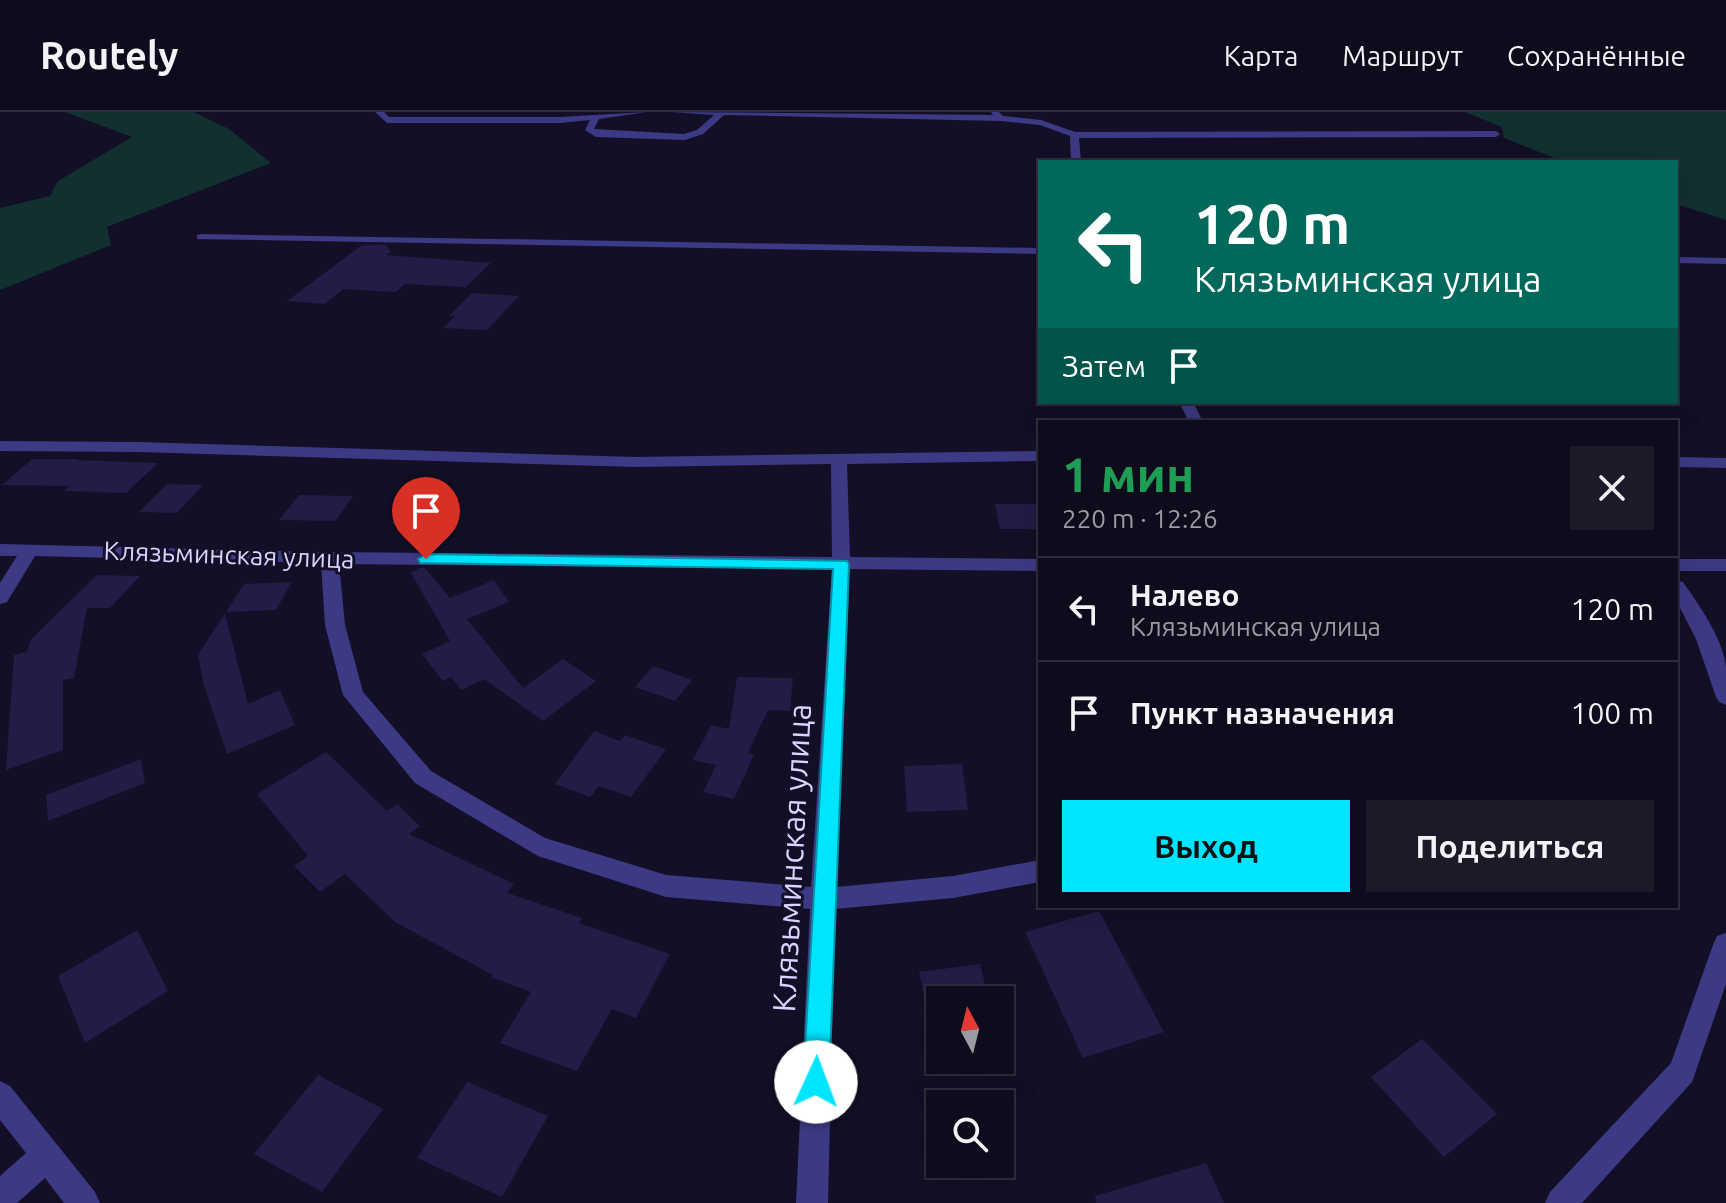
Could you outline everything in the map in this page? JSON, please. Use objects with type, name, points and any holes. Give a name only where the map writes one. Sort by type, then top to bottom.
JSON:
[{"type":"street","points":[[379,112],[387,120],[560,120],[643,112]]},
{"type":"street","points":[[675,112],[997,115],[1041,123],[1074,135],[1496,134]]},
{"type":"street","points":[[596,117],[589,130],[596,134],[685,137],[700,132],[722,113]]},
{"type":"street","points":[[1074,135],[1076,160]]},
{"type":"street","points":[[201,237],[1038,251]]},
{"type":"street","points":[[1678,260],[1726,261]]},
{"type":"street","points":[[0,446],[138,447],[635,462],[1038,456]]},
{"type":"street","points":[[839,460],[841,564]]},
{"type":"street","points":[[1678,462],[1726,463]]},
{"type":"street","name":"Клязьминская улица","points":[[0,550],[330,558],[1038,565]]},
{"type":"street","points":[[0,598],[30,550]]},
{"type":"street","points":[[330,558],[335,625],[353,695],[423,777],[538,846],[666,886],[823,899],[953,887],[1038,871]]},
{"type":"street","name":"Клязьминская улица","points":[[812,1203],[823,899],[841,564]]},
{"type":"street","points":[[1678,565],[1726,565]]},
{"type":"street","points":[[1678,589],[1690,605],[1718,667],[1726,697]]},
{"type":"street","points":[[1561,1203],[1682,1072],[1726,945]]},
{"type":"street","points":[[0,1096],[84,1203]]},
{"type":"street","points":[[0,1197],[47,1155]]},
{"type":"green space","points":[[65,112],[193,112],[229,129],[271,163],[107,227],[111,245],[0,290],[0,208],[50,196],[58,181],[132,137]]},
{"type":"green space","points":[[1465,112],[1726,112],[1726,220],[1678,205],[1678,160],[1559,160],[1504,138],[1502,127]]},
{"type":"building","points":[[362,245],[386,245],[391,252],[386,255],[491,263],[466,287],[405,284],[396,292],[343,289],[325,304],[287,301]]},
{"type":"building","points":[[472,293],[519,296],[487,330],[443,328],[455,316],[449,316]]},
{"type":"building","points":[[32,459],[158,463],[126,493],[64,491],[70,486],[2,485]]},
{"type":"building","points":[[167,484],[203,485],[177,513],[139,512]]},
{"type":"building","points":[[411,494],[455,495],[437,525],[391,524]]},
{"type":"building","points":[[299,495],[353,496],[335,521],[279,520]]},
{"type":"building","points":[[995,504],[1038,504],[1038,529],[1000,529]]},
{"type":"building","points":[[425,568],[450,598],[494,580],[509,602],[467,619],[523,688],[563,659],[596,681],[543,721],[484,679],[461,690],[451,677],[443,681],[422,654],[450,641],[411,573]]},
{"type":"building","points":[[97,575],[140,576],[110,608],[87,608],[74,678],[63,680],[63,750],[6,770],[14,655],[27,652],[31,639]]},
{"type":"building","points":[[292,582],[276,610],[226,612],[244,584]]},
{"type":"building","points":[[225,613],[248,704],[280,690],[295,725],[227,754],[204,686],[198,655]]},
{"type":"building","points":[[653,666],[692,680],[675,701],[635,687]]},
{"type":"building","points":[[737,677],[793,678],[790,711],[768,710],[748,753],[754,755],[734,799],[703,792],[716,765],[693,760],[711,725],[729,729]]},
{"type":"building","points":[[594,731],[620,741],[625,735],[666,749],[631,797],[599,786],[590,797],[555,784]]},
{"type":"building","points":[[326,752],[387,811],[397,804],[420,826],[409,834],[514,884],[507,893],[582,918],[579,923],[670,954],[636,1018],[612,1009],[577,1071],[500,1043],[531,992],[491,977],[493,975],[395,922],[345,874],[320,892],[294,866],[308,856],[257,794]]},
{"type":"building","points":[[141,759],[145,783],[48,821],[46,795]]},
{"type":"building","points":[[962,764],[968,810],[907,812],[904,766]]},
{"type":"building","points":[[1099,911],[1164,1032],[1083,1058],[1025,932]]},
{"type":"building","points":[[137,930],[168,991],[85,1043],[58,976]]},
{"type":"building","points":[[980,964],[986,986],[926,986],[925,1000],[919,972]]},
{"type":"building","points":[[1422,1039],[1497,1114],[1444,1157],[1371,1077]]},
{"type":"building","points":[[318,1075],[383,1109],[322,1192],[254,1154]]},
{"type":"building","points":[[467,1082],[548,1116],[502,1197],[417,1158]]},
{"type":"building","points":[[1206,1163],[1224,1203],[1096,1203],[1095,1196]]},
{"type":"route","points":[[426,559],[841,564],[816,1082]]}]
